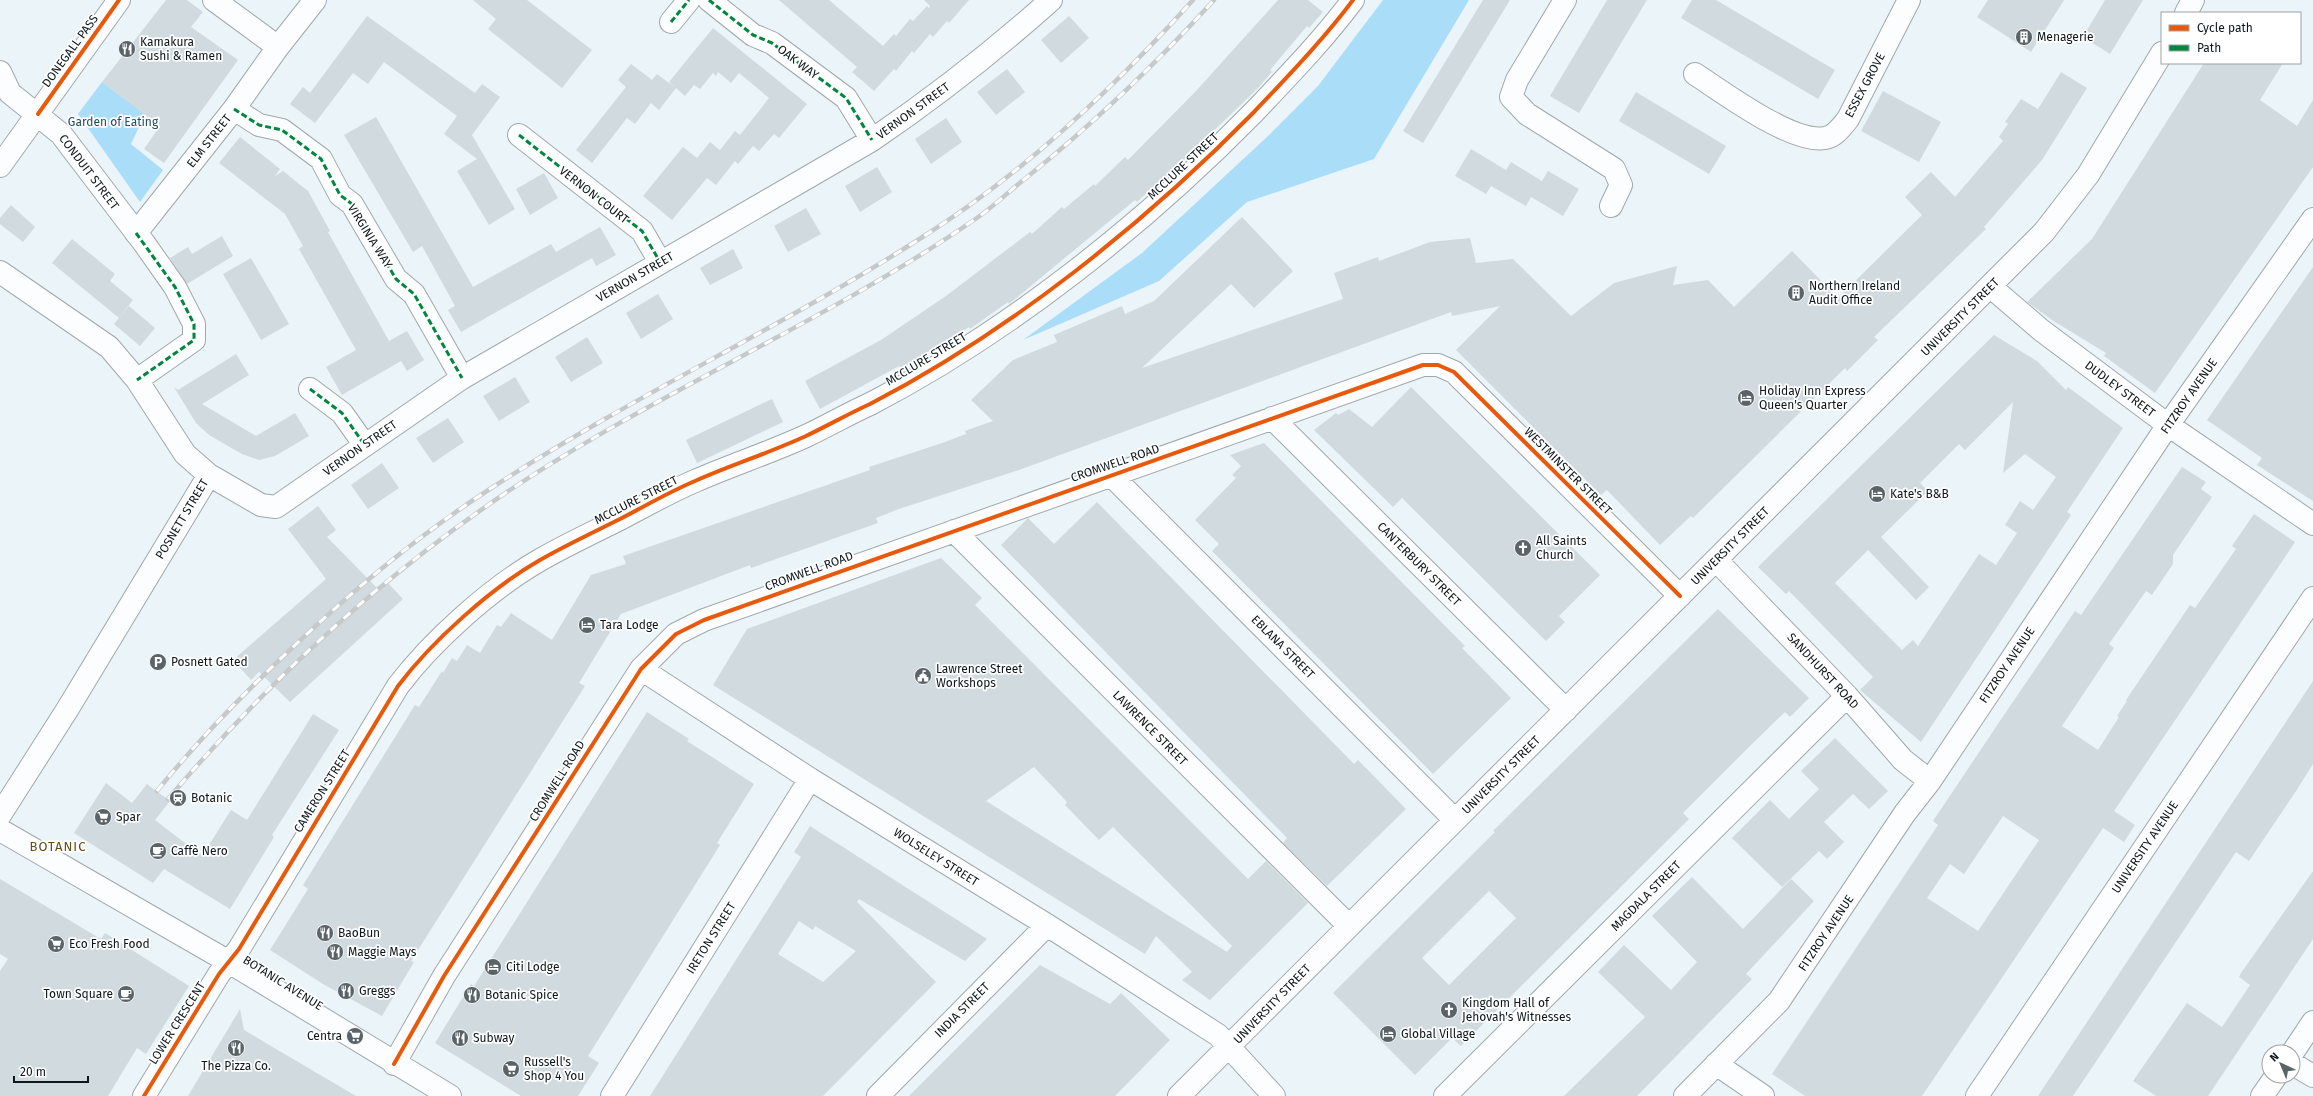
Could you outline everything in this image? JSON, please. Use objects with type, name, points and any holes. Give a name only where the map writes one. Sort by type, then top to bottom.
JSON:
[{"type":"street","name":"DONEGALL PASS","points":[[0,166],[119,0]]},
{"type":"street","points":[[214,0],[278,47]]},
{"type":"street","name":"ELM STREET","points":[[136,233],[234,109],[278,47],[315,0]]},
{"type":"street","points":[[671,22],[689,0]]},
{"type":"street","name":"OAK WAY","points":[[709,0],[753,35],[772,43],[846,98],[872,140]]},
{"type":"street","name":"VERNON STREET","points":[[209,475],[261,505],[276,507],[364,444],[462,378],[872,140],[926,103],[998,47],[1051,0]]},
{"type":"street","name":"MCCLURE STREET","points":[[441,638],[506,582],[539,560],[691,482],[805,436],[873,402],[946,360],[1015,314],[1086,262],[1160,201],[1213,152],[1289,76],[1353,0]]},
{"type":"street","points":[[1565,0],[1517,80],[1511,97],[1528,114],[1614,169],[1621,185],[1611,206]]},
{"type":"street","name":"ESSEX GROVE","points":[[1695,74],[1753,111],[1792,132],[1815,139],[1827,138],[1838,131],[1848,119],[1909,0]]},
{"type":"street","points":[[2187,12],[2193,0]]},
{"type":"street","name":"UNIVERSITY STREET","points":[[1179,1096],[1348,925],[1991,287],[2044,232],[2088,175],[2161,55]]},
{"type":"street","name":"CONDUIT STREET","points":[[0,72],[10,93],[61,134],[175,287],[194,324],[194,340],[137,380]]},
{"type":"street","name":"VIRGINIA WAY","points":[[234,109],[259,125],[282,130],[321,158],[340,195],[352,204],[396,279],[414,294],[462,378]]},
{"type":"street","name":"VERNON COURT","points":[[518,135],[642,231],[660,262]]},
{"type":"street","name":"FITZROY AVENUE","points":[[1685,1096],[1779,1001],[1905,813],[1930,781],[2168,425],[2313,219]]},
{"type":"street","name":"POSNETT STREET","points":[[0,272],[109,347],[137,380],[185,454],[209,475],[67,710],[0,815]]},
{"type":"street","name":"DUDLEY STREET","points":[[1991,287],[2041,330],[2168,425],[2313,524]]},
{"type":"street","name":"CROMWELL ROAD","points":[[394,1064],[444,976],[641,669],[676,634],[704,620],[1111,474],[1423,365],[1438,365]]},
{"type":"street","name":"WESTMINSTER STREET","points":[[1438,365],[1454,372],[1680,596]]},
{"type":"street","points":[[310,389],[342,413],[364,444]]},
{"type":"street","name":"CANTERBURY STREET","points":[[1272,418],[1566,710]]},
{"type":"street","name":"EBLANA STREET","points":[[1111,474],[1455,820]]},
{"type":"street","name":"LAWRENCE STREET","points":[[954,530],[1348,925]]},
{"type":"street","name":"SANDHURST ROAD","points":[[1716,560],[1847,696],[1903,760],[1930,781]]},
{"type":"street","name":"UNIVERSITY AVENUE","points":[[1977,1096],[2313,598]]},
{"type":"street","name":"CAMERON STREET","points":[[229,962],[239,949],[398,686],[417,661],[441,638]]},
{"type":"street","name":"WOLSELEY STREET","points":[[641,669],[810,779],[1047,925],[1218,1035],[1274,1096]]},
{"type":"street","name":"MAGDALA STREET","points":[[1445,1096],[1847,696]]},
{"type":"street","name":"IRETON STREET","points":[[612,1096],[810,779]]},
{"type":"street","name":"BOTANIC AVENUE","points":[[0,830],[229,962],[394,1064],[450,1096]]},
{"type":"street","name":"INDIA STREET","points":[[878,1096],[1047,925]]},
{"type":"street","name":"LOWER CRESCENT","points":[[144,1096],[229,962]]},
{"type":"street","points":[[2298,1044],[2313,1022]]},
{"type":"street","points":[[1716,1064],[1763,1096]]},
{"type":"street","points":[[2301,1069],[2313,1076]]},
{"type":"street","points":[[2262,1096],[2270,1084]]},
{"type":"green space","points":[[1383,0],[1469,0],[1374,159],[1247,202],[1159,281],[1023,340],[1142,253],[1267,137],[1318,86]]},
{"type":"green space","name":"Garden of Eating","points":[[102,82],[145,114],[131,144],[163,170],[140,202],[78,114]]},
{"type":"building","points":[[166,0],[187,0],[203,12],[191,27],[238,60],[164,163],[144,149],[160,126],[102,82]]},
{"type":"building","points":[[473,0],[527,0],[592,50],[562,88],[488,29],[496,19]]},
{"type":"building","points":[[779,0],[829,0],[883,46],[894,34],[896,36],[910,19],[913,21],[927,6],[929,8],[930,6],[924,0],[969,0],[949,23],[947,21],[933,37],[930,34],[914,53],[912,51],[896,71],[894,69],[874,91],[852,72],[857,67]]},
{"type":"building","points":[[1278,0],[1308,0],[1323,12],[1309,28],[1307,26],[1270,70],[1272,72],[1258,88],[1166,177],[1165,176],[1137,202],[1135,200],[1009,304],[1008,302],[970,329],[969,327],[940,347],[938,345],[902,370],[899,366],[820,409],[805,381],[881,340],[946,296],[1030,232],[1032,234],[1062,207],[1064,209],[1094,184],[1095,186],[1125,157],[1128,160],[1196,91]]},
{"type":"building","points":[[1483,0],[1510,0],[1423,143],[1403,131]]},
{"type":"building","points":[[1607,0],[1647,0],[1579,113],[1550,96]]},
{"type":"building","points":[[1692,0],[1716,0],[1835,70],[1818,99],[1681,18]]},
{"type":"building","name":"Menagerie","points":[[1988,0],[2064,0],[2031,52],[1977,17]]},
{"type":"building","points":[[2105,0],[2143,0],[2110,54],[2083,37]]},
{"type":"building","points":[[367,16],[475,93],[482,84],[500,97],[472,135],[515,209],[489,225],[457,171],[477,159],[444,134],[457,116],[384,62],[368,84],[353,73],[315,123],[290,104],[303,87],[310,93]]},
{"type":"building","points":[[1069,16],[1089,38],[1061,63],[1041,40]]},
{"type":"building","points":[[713,28],[807,104],[779,138],[774,134],[759,151],[753,146],[738,164],[735,161],[716,185],[707,178],[672,220],[643,196],[683,147],[697,158],[710,142],[720,150],[735,131],[740,135],[769,98],[739,73],[731,83],[718,72],[716,76],[713,73],[700,89],[694,85],[685,96],[669,82]]},
{"type":"building","points":[[631,64],[652,80],[657,74],[676,88],[659,110],[651,103],[635,124],[627,118],[592,163],[576,150],[626,87],[618,80]]},
{"type":"building","points":[[2203,64],[2282,64],[2260,100],[2297,126],[2313,100],[2313,167],[2155,393],[2104,356],[2106,353],[2052,320],[2027,302],[2092,239]]},
{"type":"building","points":[[1007,69],[1025,92],[996,115],[977,92]]},
{"type":"building","points":[[2061,72],[2087,88],[2042,160],[1984,227],[1986,229],[1874,337],[1878,340],[1847,371],[1845,368],[1693,518],[1691,516],[1660,545],[1607,490],[1601,495],[1456,350],[1500,306],[1452,316],[1451,312],[1019,470],[899,509],[876,518],[878,523],[751,568],[750,565],[621,614],[579,683],[585,686],[411,961],[414,962],[382,1016],[323,984],[270,950],[308,889],[303,885],[415,705],[419,707],[452,658],[457,661],[467,645],[480,653],[497,625],[501,627],[511,613],[552,640],[591,575],[626,564],[623,556],[870,470],[869,467],[942,443],[966,434],[965,431],[993,421],[971,400],[1013,360],[1057,342],[1054,335],[1122,306],[1125,314],[1154,301],[1242,217],[1293,271],[1254,308],[1231,284],[1142,368],[1343,299],[1334,273],[1378,257],[1379,261],[1430,242],[1470,238],[1476,263],[1513,259],[1571,316],[1614,283],[1677,266],[1673,285],[1708,280],[1734,307],[1792,251],[1838,298],[1922,215],[1905,197],[1931,172],[1955,197],[2003,141],[1999,137],[2008,124],[2005,122],[2021,99],[2038,109]]},
{"type":"building","points":[[1883,91],[1941,122],[1919,162],[1861,131]]},
{"type":"building","points":[[1636,92],[1726,146],[1709,174],[1619,121]]},
{"type":"building","points":[[376,117],[473,287],[551,244],[556,252],[600,227],[616,255],[596,266],[592,258],[461,332],[448,310],[455,306],[422,246],[413,252],[344,135]]},
{"type":"building","points":[[946,118],[962,142],[931,164],[915,139]]},
{"type":"building","points":[[240,137],[280,169],[275,176],[283,171],[308,191],[330,231],[328,232],[389,341],[407,331],[424,360],[407,371],[401,361],[342,395],[326,367],[356,350],[299,249],[303,246],[285,214],[219,163]]},
{"type":"building","points":[[1471,149],[1506,170],[1511,162],[1542,181],[1548,171],[1579,189],[1563,216],[1531,197],[1526,206],[1491,186],[1486,194],[1455,176]]},
{"type":"building","points":[[877,167],[892,192],[860,212],[845,186]]},
{"type":"building","points":[[544,173],[558,198],[530,215],[516,189]]},
{"type":"building","points":[[11,205],[35,227],[23,242],[0,224],[0,218]]},
{"type":"building","points":[[806,208],[821,234],[788,252],[774,226]]},
{"type":"building","points":[[222,236],[233,256],[187,284],[170,258],[188,247],[192,254]]},
{"type":"building","points":[[72,239],[115,274],[110,281],[133,300],[119,318],[52,263]]},
{"type":"building","points":[[733,249],[743,268],[710,285],[700,268]]},
{"type":"building","points":[[251,258],[289,324],[261,340],[223,274]]},
{"type":"building","points":[[2313,267],[2313,501],[2257,465],[2262,458],[2207,420]]},
{"type":"building","points":[[658,294],[673,319],[641,339],[626,313]]},
{"type":"building","points":[[129,306],[155,328],[140,346],[114,324]]},
{"type":"building","points":[[1994,335],[2037,361],[2066,390],[2068,387],[2123,428],[2067,512],[2071,515],[1921,742],[1860,690],[1873,677],[1789,591],[1786,594],[1758,567]],"holes":[[[2013,402],[2003,473],[2025,454],[2056,477],[2033,510],[2020,501],[2005,525],[2017,533],[1996,565],[1979,554],[1918,646],[1913,640],[1902,650],[1835,583],[1868,550],[1916,600],[1929,587],[1881,537],[1928,491],[1920,483],[1959,444],[1965,450]]]},
{"type":"building","points":[[587,337],[603,363],[571,382],[555,357]]},
{"type":"building","points":[[236,354],[249,375],[202,404],[256,436],[295,413],[309,436],[275,456],[259,460],[242,454],[209,435],[196,423],[174,387],[178,390]]},
{"type":"building","points":[[515,377],[530,402],[499,421],[483,396]]},
{"type":"building","points":[[1411,387],[1600,575],[1559,616],[1565,622],[1546,641],[1402,498],[1393,507],[1314,430],[1336,413],[1338,415],[1349,409],[1372,427]]},
{"type":"building","points":[[772,399],[783,422],[697,463],[686,440]]},
{"type":"building","points":[[448,418],[464,442],[433,463],[416,438]]},
{"type":"building","points":[[1264,443],[1465,646],[1462,648],[1511,698],[1433,774],[1212,551],[1219,544],[1195,520],[1236,478],[1232,475],[1241,466],[1230,455]]},
{"type":"building","points":[[382,463],[399,488],[368,509],[351,485]]},
{"type":"building","points":[[2182,467],[2206,482],[2201,489],[2212,497],[2173,555],[2173,564],[2152,595],[2146,591],[2109,644],[2114,648],[2062,726],[2098,750],[2119,717],[2117,716],[2127,701],[2126,700],[2190,605],[2195,608],[2236,549],[2232,546],[2254,514],[2295,542],[2114,811],[2135,825],[2124,842],[2103,828],[1922,1096],[1805,1096],[1772,1074],[1938,825],[1933,821],[2008,709],[2075,611],[2081,615]],"holes":[[[2003,816],[2039,840],[1978,931],[1927,898],[1950,864],[1964,874]]]},
{"type":"building","points":[[1097,502],[1354,764],[1358,760],[1406,809],[1327,886],[1283,843],[1287,838],[1001,545],[1028,518],[1054,544]]},
{"type":"building","points":[[318,506],[336,530],[327,537],[378,589],[386,581],[403,599],[290,702],[259,672],[251,680],[233,660],[326,579],[288,529]]},
{"type":"building","points":[[941,558],[982,598],[975,605],[1248,879],[1266,861],[1308,903],[1210,1000],[1182,980],[1192,972],[1156,936],[1145,954],[713,685],[747,629]],"holes":[[[1034,767],[1067,802],[1065,805],[1099,840],[1113,827],[1232,946],[1227,952],[986,801]]]},
{"type":"building","points":[[1718,609],[1809,698],[1790,717],[1785,712],[1683,813],[1689,819],[1461,1046],[1452,1038],[1415,1075],[1333,993],[1495,832],[1493,831]],"holes":[[[1489,891],[1516,918],[1449,985],[1422,958]]]},
{"type":"building","points":[[2313,681],[2313,764],[2296,791],[2249,861],[2236,852],[2073,1096],[2038,1096]]},
{"type":"building","points":[[647,712],[689,739],[687,741],[754,784],[717,843],[720,845],[588,1056],[599,1063],[578,1096],[521,1096],[435,1043],[471,984],[474,986]]},
{"type":"building","points":[[313,714],[339,730],[272,835],[274,837],[230,909],[164,869],[153,883],[74,833],[106,783],[132,803],[147,784],[170,801],[155,820],[202,856],[231,810],[247,820]]},
{"type":"building","points":[[1835,738],[1888,791],[1869,809],[1853,794],[1824,822],[1844,842],[1827,859],[1819,851],[1782,887],[1732,838],[1770,800],[1789,819],[1819,789],[1801,771]]},
{"type":"building","points":[[810,826],[987,939],[965,961],[859,899],[857,902],[936,982],[823,1096],[650,1096],[801,857],[794,852]],"holes":[[[799,921],[813,930],[815,926],[856,951],[823,982],[778,954]]]},
{"type":"building","points":[[2313,871],[2313,939],[2208,1096],[2156,1096],[2133,1081],[2187,1003],[2222,1027],[2250,985],[2239,977],[2241,973]]},
{"type":"building","points":[[1692,877],[1743,929],[1791,879],[1814,901],[1746,974],[1752,979],[1637,1096],[1564,1096],[1645,1017],[1598,972],[1624,945],[1671,990],[1697,962],[1652,916]]},
{"type":"building","points":[[0,879],[101,939],[105,933],[189,986],[146,1054],[137,1048],[108,1096],[0,1096],[0,971],[8,959],[0,954]]},
{"type":"building","points":[[1040,965],[1110,1004],[1121,993],[1170,1040],[1115,1096],[909,1096]]},
{"type":"building","points":[[240,1009],[244,1030],[356,1096],[188,1096]]},
{"type":"railway","points":[[157,791],[210,729],[267,672],[351,594],[420,538],[468,503],[545,454],[652,392],[815,302],[868,271],[958,214],[994,187],[1065,128],[1132,65],[1193,0]]},
{"type":"railway","points":[[168,799],[246,712],[287,671],[373,593],[418,557],[464,522],[569,452],[861,291],[974,220],[994,205],[1100,115],[1170,47],[1214,0]]},
{"type":"marked path","points":[[671,22],[689,0]]},
{"type":"marked path","points":[[709,0],[753,35],[772,43],[846,98],[872,140]]},
{"type":"marked path","points":[[234,109],[259,125],[282,130],[321,159],[340,195],[352,204],[396,279],[414,294],[462,378]]},
{"type":"marked path","points":[[519,135],[642,231],[660,262]]},
{"type":"marked path","points":[[136,233],[175,287],[194,324],[194,340],[137,380]]},
{"type":"marked path","points":[[310,389],[342,413],[364,444]]},
{"type":"cycle path","points":[[38,114],[119,0]]},
{"type":"cycle path","points":[[144,1096],[219,974],[239,949],[398,686],[428,651],[463,617],[502,585],[550,554],[685,485],[792,442],[870,404],[973,344],[1024,310],[1121,235],[1212,154],[1254,112],[1317,44],[1353,0]]},
{"type":"cycle path","points":[[394,1064],[444,976],[641,669],[676,634],[704,620],[1423,365],[1438,365],[1454,372],[1680,596]]},
{"type":"place","name":"Menagerie","points":[[2024,37]]},
{"type":"place","name":"Kamakura Sushi & Ramen","points":[[127,49]]},
{"type":"place","name":"Northern Ireland Audit Office","points":[[1796,293]]},
{"type":"place","name":"Holiday Inn Express Queen's Quarter","points":[[1746,398]]},
{"type":"place","name":"Kate's B&B","points":[[1877,494]]},
{"type":"place","name":"All Saints Church","points":[[1523,548]]},
{"type":"place","name":"Tara Lodge","points":[[587,625]]},
{"type":"place","name":"Posnett Gated","points":[[158,662]]},
{"type":"place","name":"Lawrence Street Workshops","points":[[923,676]]},
{"type":"place","name":"Botanic","points":[[178,798]]},
{"type":"place","name":"Spar","points":[[103,817]]},
{"type":"place","name":"Caffè Nero","points":[[158,851]]},
{"type":"place","name":"BaoBun","points":[[325,933]]},
{"type":"place","name":"Eco Fresh Food","points":[[56,944]]},
{"type":"place","name":"Maggie Mays","points":[[335,952]]},
{"type":"place","name":"Citi Lodge","points":[[493,967]]},
{"type":"place","name":"Greggs","points":[[346,991]]},
{"type":"place","name":"Town Square","points":[[126,994]]},
{"type":"place","name":"Botanic Spice","points":[[472,995]]},
{"type":"place","name":"Kingdom Hall of Jehovah's Witnesses","points":[[1449,1010]]},
{"type":"place","name":"Global Village","points":[[1388,1034]]},
{"type":"place","name":"Centra","points":[[355,1036]]},
{"type":"place","name":"Subway","points":[[460,1038]]},
{"type":"place","name":"The Pizza Co.","points":[[236,1048]]},
{"type":"place","name":"Russell's Shop 4 You","points":[[511,1069]]},
{"type":"district","name":"BOTANIC","points":[[58,846]]}]
